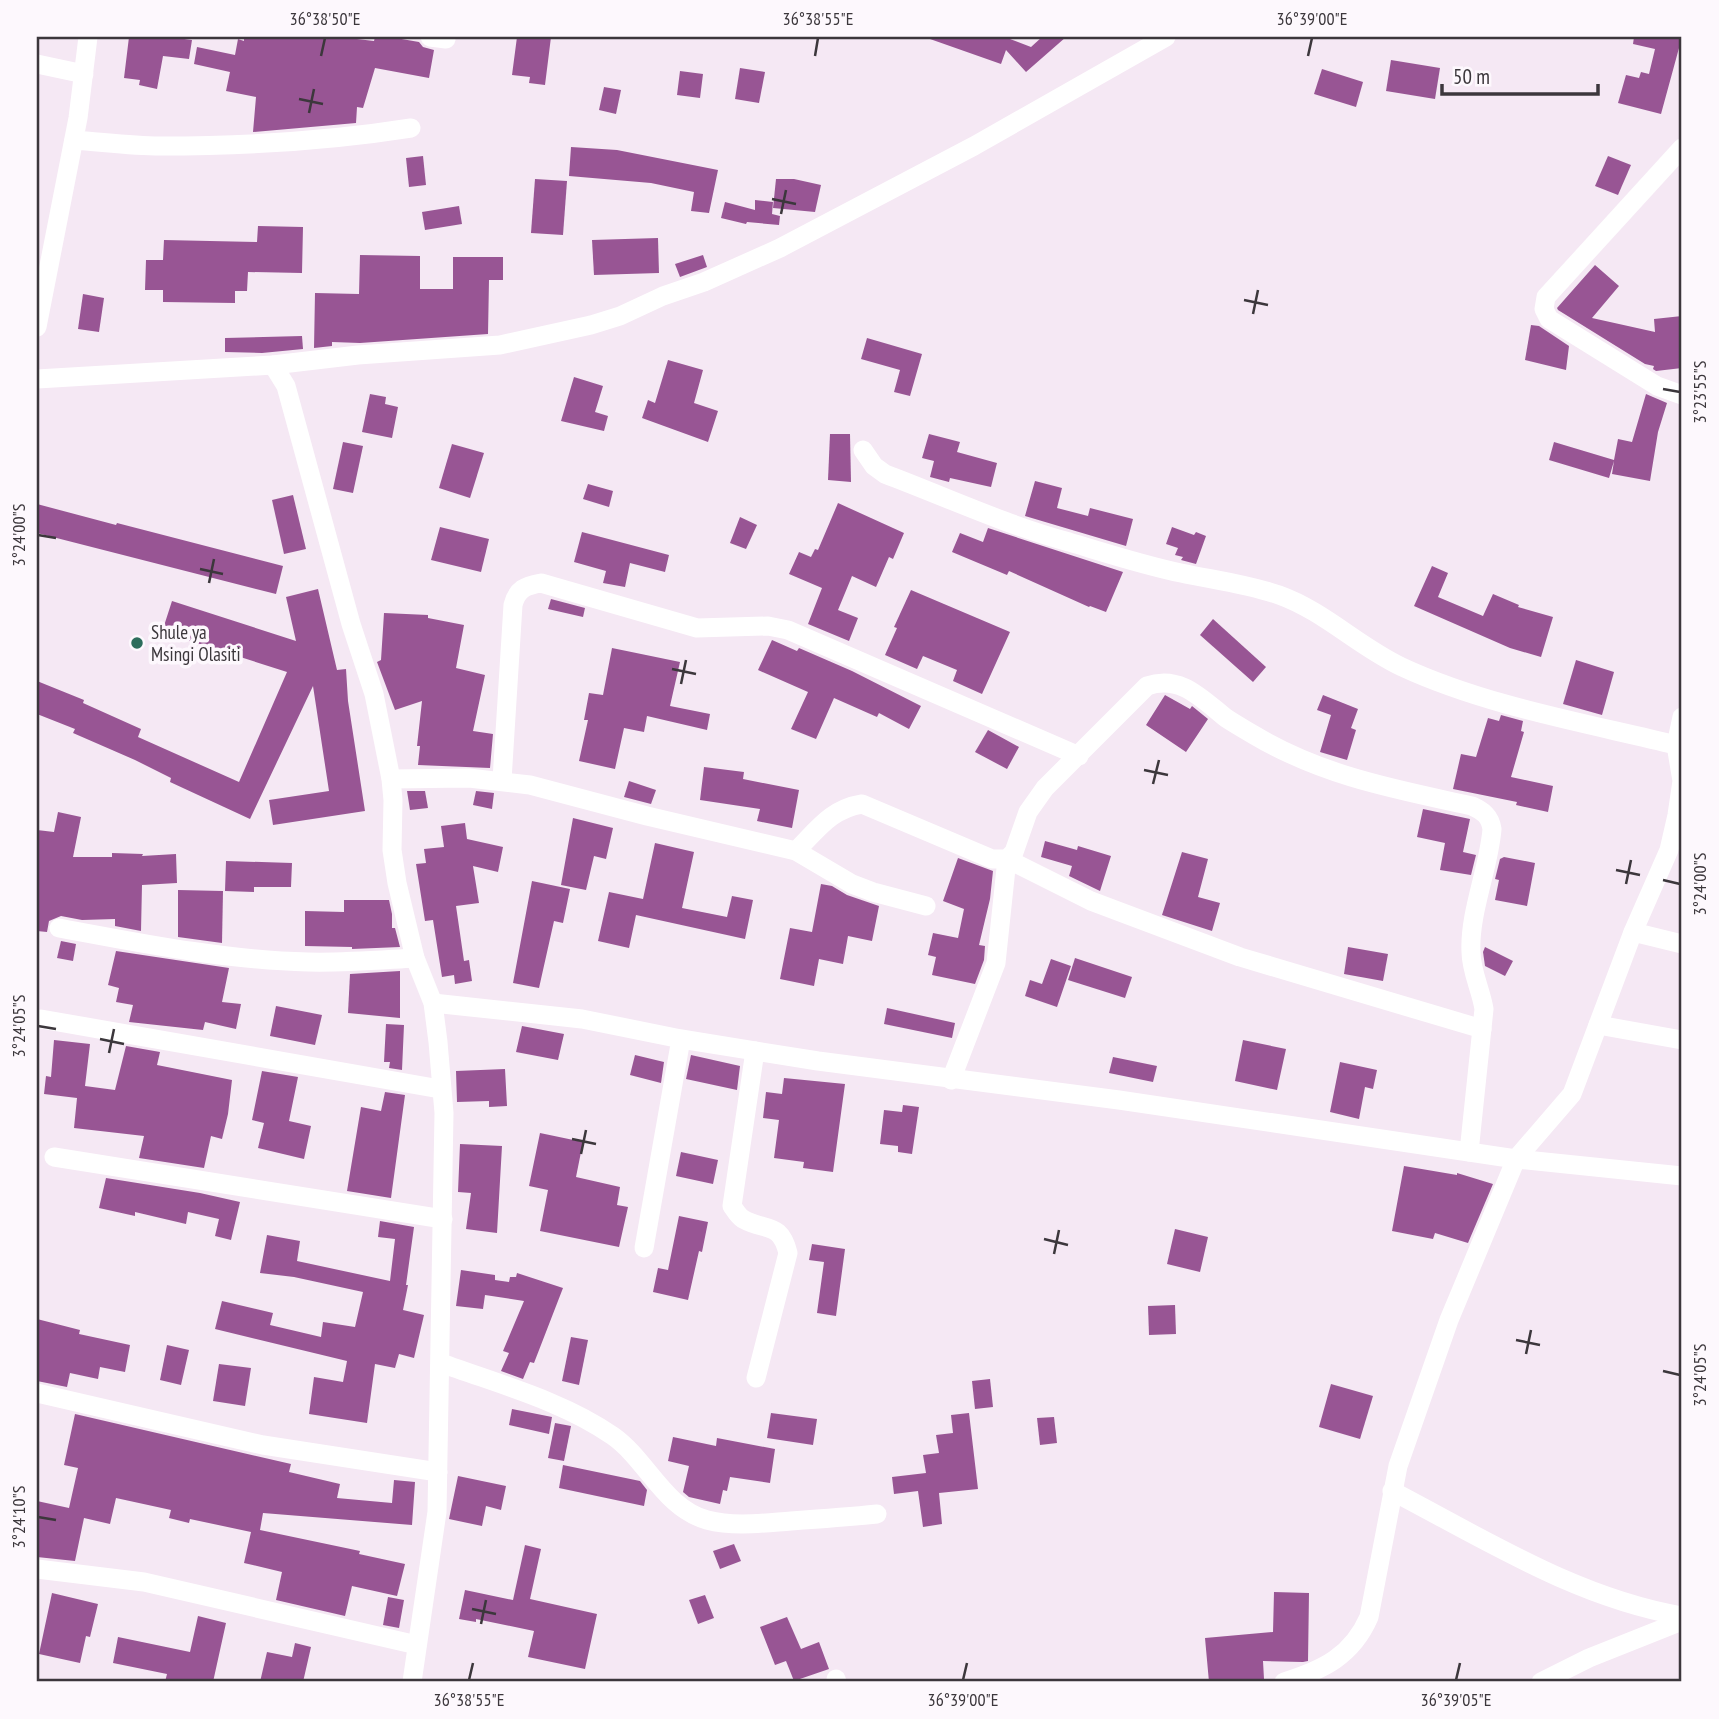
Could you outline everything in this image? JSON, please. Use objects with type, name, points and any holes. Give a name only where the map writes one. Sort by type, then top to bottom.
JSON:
[{"type":"street","points":[[37,327],[74,140],[88,37]]},
{"type":"street","points":[[37,379],[274,365],[358,355],[500,345],[620,316],[779,248],[974,146],[1166,37]]},
{"type":"street","points":[[37,65],[84,74]]},
{"type":"street","points":[[74,140],[158,146],[226,144],[360,136],[411,128]]},
{"type":"street","points":[[1681,154],[1546,297],[1544,309],[1549,319],[1598,352],[1657,386],[1682,395]]},
{"type":"street","points":[[274,365],[286,386],[351,624],[374,694],[391,779],[392,850],[400,896],[415,958],[433,1003],[444,1113],[437,1512],[412,1682]]},
{"type":"street","points":[[863,450],[874,466],[885,474],[1064,541],[1179,573],[1255,587],[1282,596],[1310,609],[1399,665],[1427,678],[1539,712],[1676,745]]},
{"type":"street","points":[[502,780],[513,605],[516,593],[527,585],[541,583],[697,628],[768,626],[788,630],[1079,756]]},
{"type":"street","points":[[951,1080],[996,963],[1007,859],[1014,852],[1028,812],[1035,801],[1147,686],[1159,681],[1175,683],[1188,688],[1230,721],[1278,749],[1320,768],[1391,789],[1472,806],[1482,811],[1490,820],[1492,829],[1471,939],[1471,953],[1482,995],[1482,1030],[1469,1152]]},
{"type":"street","points":[[1284,1682],[1308,1675],[1333,1661],[1350,1648],[1362,1633],[1376,1589],[1392,1491],[1412,1419],[1449,1320],[1516,1159],[1572,1094],[1633,932],[1669,850],[1682,781],[1676,745],[1682,717]]},
{"type":"street","points":[[391,779],[470,778],[530,785],[647,816],[796,850],[852,884],[926,906]]},
{"type":"street","points":[[796,850],[834,813],[862,804],[983,856],[1007,859],[1091,901],[1240,957],[1482,1030]]},
{"type":"street","points":[[58,928],[148,944],[260,959],[307,962],[415,958]]},
{"type":"street","points":[[1633,932],[1682,944]]},
{"type":"street","points":[[433,1003],[582,1019],[755,1051],[1516,1159],[1682,1176]]},
{"type":"street","points":[[41,1019],[440,1089]]},
{"type":"street","points":[[1598,1025],[1682,1040]]},
{"type":"street","points":[[644,1248],[681,1039]]},
{"type":"street","points":[[755,1051],[732,1206],[741,1218],[777,1230],[784,1239],[788,1253],[756,1378]]},
{"type":"street","points":[[54,1157],[443,1219]]},
{"type":"street","points":[[441,1363],[588,1421],[633,1452],[673,1502],[705,1519],[727,1524],[756,1524],[877,1514]]},
{"type":"street","points":[[37,1393],[263,1445],[438,1472]]},
{"type":"street","points":[[1392,1491],[1564,1581],[1646,1610],[1682,1616]]},
{"type":"street","points":[[37,1569],[144,1582],[418,1645]]},
{"type":"street","points":[[1541,1682],[1589,1658],[1682,1621]]},
{"type":"building","points":[[129,37],[192,40],[189,59],[163,56],[157,89],[139,85],[140,80],[124,78]]},
{"type":"building","points":[[244,37],[340,37],[374,41],[375,37],[390,37],[419,42],[423,47],[434,50],[429,78],[375,68],[363,108],[357,107],[356,123],[253,132],[256,97],[226,91],[230,72],[194,64],[197,47],[235,55],[238,39],[244,41]]},
{"type":"building","points":[[517,37],[551,37],[545,85],[529,83],[530,77],[512,75]]},
{"type":"building","points":[[1011,37],[1010,39],[1031,47],[1042,37],[1066,37],[1026,72],[1006,50],[1001,64],[930,39]]},
{"type":"building","points":[[1634,37],[1682,37],[1661,114],[1618,103],[1626,75],[1639,78],[1641,72],[1649,74],[1655,49],[1633,44]]},
{"type":"building","points":[[1391,60],[1440,68],[1435,99],[1386,91]]},
{"type":"building","points":[[740,68],[765,72],[759,103],[735,99]]},
{"type":"building","points":[[1322,69],[1363,82],[1356,107],[1314,94]]},
{"type":"building","points":[[680,71],[703,74],[700,98],[677,95]]},
{"type":"building","points":[[604,87],[621,90],[616,114],[599,110]]},
{"type":"building","points":[[571,147],[617,150],[718,170],[709,213],[691,211],[694,192],[651,183],[569,176]]},
{"type":"building","points":[[423,156],[426,185],[409,187],[406,158]]},
{"type":"building","points":[[1608,156],[1631,165],[1618,195],[1595,186]]},
{"type":"building","points":[[535,179],[567,181],[563,235],[531,233]]},
{"type":"building","points":[[776,179],[794,179],[821,185],[815,212],[773,208]]},
{"type":"building","points":[[755,200],[773,202],[772,214],[780,216],[779,225],[746,224],[721,218],[725,202],[755,210]]},
{"type":"building","points":[[459,206],[462,224],[425,230],[422,212]]},
{"type":"building","points":[[258,226],[303,227],[302,273],[248,272],[247,291],[235,291],[235,303],[163,302],[163,290],[145,290],[146,260],[163,260],[164,240],[257,242]]},
{"type":"building","points":[[658,238],[659,273],[594,275],[592,240]]},
{"type":"building","points":[[360,255],[420,256],[420,289],[453,289],[453,257],[503,257],[503,280],[489,280],[488,334],[360,343],[332,342],[332,346],[314,348],[315,293],[359,294]]},
{"type":"building","points":[[703,255],[707,267],[680,277],[675,264]]},
{"type":"building","points":[[1595,265],[1619,286],[1592,318],[1655,332],[1654,319],[1682,316],[1682,368],[1656,371],[1654,366],[1645,364],[1558,310]]},
{"type":"building","points":[[83,294],[104,298],[99,332],[78,329]]},
{"type":"building","points":[[1531,325],[1539,326],[1569,346],[1566,370],[1525,360]]},
{"type":"building","points":[[302,336],[303,349],[262,353],[225,352],[225,338]]},
{"type":"building","points":[[867,338],[922,354],[910,396],[894,392],[900,370],[861,359]]},
{"type":"building","points":[[668,360],[703,370],[694,403],[718,411],[708,442],[642,418],[648,400],[655,403]]},
{"type":"building","points":[[574,377],[603,386],[595,412],[608,416],[604,431],[561,421]]},
{"type":"building","points":[[370,394],[386,397],[385,404],[398,407],[392,438],[362,432]]},
{"type":"building","points":[[1646,394],[1667,403],[1658,432],[1650,481],[1612,474],[1614,461],[1609,478],[1549,460],[1554,442],[1614,460],[1618,439],[1632,442]]},
{"type":"building","points":[[830,434],[850,434],[851,482],[828,480]]},
{"type":"building","points":[[929,434],[960,442],[957,452],[997,463],[991,487],[950,478],[949,482],[930,477],[934,461],[922,458]]},
{"type":"building","points":[[343,442],[363,446],[353,493],[333,489]]},
{"type":"building","points":[[452,444],[484,453],[470,498],[439,488]]},
{"type":"building","points":[[1035,481],[1062,488],[1057,508],[1088,516],[1090,508],[1133,519],[1126,546],[1025,516]]},
{"type":"building","points":[[588,484],[613,491],[609,507],[583,499]]},
{"type":"building","points":[[293,495],[306,549],[284,554],[272,500]]},
{"type":"building","points":[[838,503],[904,533],[893,559],[889,557],[876,587],[852,576],[838,610],[858,618],[849,641],[808,624],[822,588],[789,574],[799,552],[811,557],[815,549],[818,550]]},
{"type":"building","points":[[37,504],[283,566],[276,594],[37,533]]},
{"type":"building","points":[[740,517],[757,525],[746,549],[730,543]]},
{"type":"building","points":[[440,527],[489,539],[481,572],[431,560]]},
{"type":"building","points":[[1172,527],[1194,535],[1196,532],[1206,536],[1196,564],[1181,560],[1183,557],[1175,555],[1178,548],[1166,544]]},
{"type":"building","points":[[988,528],[1123,572],[1106,612],[1009,571],[1007,575],[952,552],[960,533],[983,542]]},
{"type":"building","points":[[582,532],[669,555],[665,572],[630,563],[625,587],[603,583],[606,571],[574,562]]},
{"type":"building","points":[[1432,566],[1448,573],[1438,597],[1483,616],[1493,594],[1519,605],[1518,607],[1553,617],[1541,657],[1510,648],[1414,606]]},
{"type":"building","points":[[318,589],[337,670],[346,669],[348,701],[365,811],[273,825],[269,800],[329,791],[313,686],[250,819],[170,782],[171,778],[135,760],[73,733],[75,729],[37,714],[37,681],[84,700],[83,703],[141,729],[138,737],[239,782],[287,672],[162,632],[172,601],[296,641],[286,597]]},
{"type":"building","points":[[911,590],[1010,632],[982,694],[953,681],[957,670],[923,656],[917,669],[885,655]]},
{"type":"building","points":[[551,599],[585,608],[583,617],[548,609]]},
{"type":"building","points":[[384,613],[428,615],[428,618],[464,625],[456,668],[485,675],[473,731],[493,734],[490,768],[418,765],[420,746],[417,746],[422,701],[395,710],[377,662],[381,660]]},
{"type":"building","points":[[1213,619],[1266,667],[1253,682],[1200,635]]},
{"type":"building","points":[[772,640],[797,651],[799,648],[852,671],[921,706],[909,729],[879,713],[877,717],[834,698],[816,739],[791,729],[808,692],[758,670]]},
{"type":"building","points":[[612,648],[680,662],[670,706],[710,714],[707,730],[647,716],[644,732],[624,728],[615,769],[579,761],[588,720],[584,720],[589,693],[603,695]]},
{"type":"building","points":[[1576,660],[1614,672],[1602,715],[1563,704]]},
{"type":"building","points":[[1165,695],[1190,709],[1192,706],[1208,719],[1186,752],[1146,725]]},
{"type":"building","points":[[1323,695],[1358,709],[1351,728],[1356,730],[1347,760],[1320,752],[1331,715],[1317,710]]},
{"type":"building","points":[[1501,715],[1523,721],[1521,731],[1524,732],[1511,777],[1553,786],[1548,812],[1516,805],[1517,802],[1453,789],[1461,754],[1476,757],[1488,718],[1499,721]]},
{"type":"building","points":[[988,730],[1019,747],[1007,769],[975,752]]},
{"type":"building","points":[[704,767],[744,772],[743,779],[799,790],[792,828],[757,821],[760,809],[700,800]]},
{"type":"building","points":[[629,781],[656,790],[651,804],[624,797]]},
{"type":"building","points":[[407,791],[425,791],[428,808],[410,810]]},
{"type":"building","points":[[476,791],[494,793],[492,809],[473,805]]},
{"type":"building","points":[[1423,809],[1470,819],[1463,852],[1476,855],[1471,875],[1440,870],[1445,843],[1417,837]]},
{"type":"building","points":[[58,812],[81,817],[73,857],[112,857],[112,853],[143,854],[142,856],[176,854],[177,883],[142,885],[141,931],[115,926],[115,919],[82,920],[61,916],[49,921],[47,932],[37,931],[37,830],[54,832]]},
{"type":"building","points":[[573,818],[613,828],[606,859],[594,856],[586,890],[561,885]]},
{"type":"building","points":[[465,823],[467,839],[503,847],[498,872],[473,866],[479,903],[456,906],[464,961],[469,960],[472,981],[455,984],[454,975],[442,977],[433,920],[425,921],[416,864],[426,863],[424,849],[444,847],[441,826]]},
{"type":"building","points":[[1045,841],[1077,850],[1078,846],[1111,856],[1100,891],[1069,876],[1072,866],[1041,857]]},
{"type":"building","points":[[655,843],[694,852],[682,908],[727,917],[732,896],[753,900],[745,939],[636,915],[629,948],[598,941],[609,892],[643,899]]},
{"type":"building","points":[[1182,852],[1208,859],[1198,897],[1220,903],[1212,931],[1162,915]]},
{"type":"building","points":[[1504,857],[1535,863],[1527,906],[1495,900],[1499,880],[1495,879],[1500,859]]},
{"type":"building","points":[[958,858],[993,871],[990,899],[979,945],[985,946],[984,960],[975,984],[932,975],[936,957],[928,955],[933,933],[958,938],[964,909],[943,901]]},
{"type":"building","points":[[226,861],[292,863],[291,887],[254,887],[254,892],[225,891]]},
{"type":"building","points":[[532,881],[570,889],[563,923],[554,921],[539,988],[513,983]]},
{"type":"building","points":[[821,884],[879,906],[872,941],[848,936],[843,964],[819,959],[814,986],[780,979],[790,928],[812,932]]},
{"type":"building","points":[[178,890],[223,891],[222,943],[178,937]]},
{"type":"building","points":[[344,900],[389,900],[392,928],[395,928],[400,947],[352,949],[305,946],[305,911],[344,912]]},
{"type":"building","points":[[61,941],[76,944],[73,961],[57,958]]},
{"type":"building","points":[[1348,947],[1388,954],[1383,981],[1344,974]]},
{"type":"building","points":[[1485,947],[1513,961],[1505,976],[1485,966]]},
{"type":"building","points":[[116,951],[229,968],[222,1002],[241,1004],[236,1029],[205,1022],[203,1030],[129,1022],[133,1005],[116,1002],[119,988],[108,985]]},
{"type":"building","points":[[1075,958],[1132,977],[1125,998],[1068,980]]},
{"type":"building","points":[[1051,959],[1071,966],[1057,1007],[1025,996],[1030,980],[1042,984]]},
{"type":"building","points":[[400,971],[400,1018],[348,1013],[350,974]]},
{"type":"building","points":[[276,1006],[322,1015],[315,1045],[270,1036]]},
{"type":"building","points":[[887,1008],[955,1023],[952,1038],[884,1024]]},
{"type":"building","points":[[386,1024],[404,1025],[402,1070],[389,1068],[390,1062],[384,1062]]},
{"type":"building","points":[[522,1026],[564,1034],[558,1060],[516,1052]]},
{"type":"building","points":[[54,1040],[90,1044],[85,1086],[115,1090],[126,1046],[160,1052],[157,1065],[232,1080],[222,1139],[211,1136],[204,1168],[139,1158],[144,1136],[74,1128],[77,1098],[44,1094],[46,1076],[51,1077]]},
{"type":"building","points":[[1243,1040],[1286,1049],[1277,1090],[1235,1081]]},
{"type":"building","points":[[635,1055],[664,1062],[661,1083],[630,1075]]},
{"type":"building","points":[[691,1055],[740,1066],[737,1090],[686,1079]]},
{"type":"building","points":[[1113,1057],[1157,1066],[1153,1082],[1109,1073]]},
{"type":"building","points":[[1340,1062],[1377,1070],[1373,1089],[1365,1087],[1359,1119],[1330,1112]]},
{"type":"building","points":[[505,1069],[507,1106],[489,1107],[489,1101],[457,1102],[456,1071]]},
{"type":"building","points":[[262,1071],[298,1077],[289,1121],[311,1126],[304,1159],[258,1148],[264,1123],[252,1120]]},
{"type":"building","points":[[784,1078],[845,1084],[833,1172],[803,1168],[804,1162],[774,1158],[779,1120],[763,1118],[766,1092],[782,1094]]},
{"type":"building","points":[[385,1092],[405,1095],[391,1198],[347,1191],[361,1107],[381,1111]]},
{"type":"building","points":[[903,1105],[919,1107],[912,1154],[898,1152],[898,1146],[880,1144],[884,1110],[902,1112]]},
{"type":"building","points":[[540,1133],[583,1142],[576,1177],[620,1187],[617,1205],[628,1207],[619,1247],[540,1231],[548,1190],[529,1186]]},
{"type":"building","points":[[460,1144],[502,1146],[497,1233],[466,1229],[471,1193],[458,1192]]},
{"type":"building","points":[[681,1152],[718,1160],[713,1184],[676,1176]]},
{"type":"building","points":[[1404,1166],[1457,1173],[1493,1184],[1468,1243],[1435,1233],[1433,1239],[1392,1231]]},
{"type":"building","points":[[106,1178],[240,1202],[231,1240],[215,1236],[219,1219],[188,1212],[186,1224],[135,1212],[135,1216],[99,1208]]},
{"type":"building","points":[[679,1216],[708,1222],[688,1300],[653,1292],[658,1268],[668,1270]]},
{"type":"building","points":[[380,1221],[414,1227],[403,1310],[424,1315],[414,1358],[399,1354],[395,1368],[375,1364],[367,1423],[309,1414],[314,1377],[343,1382],[347,1361],[215,1329],[222,1301],[273,1313],[270,1325],[321,1337],[323,1322],[355,1327],[363,1292],[294,1277],[260,1273],[267,1235],[300,1241],[297,1261],[390,1281],[395,1239],[378,1237]]},
{"type":"building","points":[[1175,1229],[1208,1237],[1200,1272],[1167,1264]]},
{"type":"building","points":[[812,1244],[845,1249],[836,1316],[817,1313],[824,1262],[809,1260]]},
{"type":"building","points":[[461,1270],[495,1275],[495,1280],[509,1282],[510,1277],[516,1277],[517,1273],[563,1288],[534,1363],[530,1362],[523,1379],[501,1371],[509,1353],[503,1351],[524,1301],[485,1295],[483,1309],[456,1306]]},
{"type":"building","points":[[1175,1305],[1176,1334],[1149,1335],[1148,1306]]},
{"type":"building","points":[[37,1319],[80,1330],[79,1334],[130,1345],[125,1372],[100,1367],[98,1379],[70,1373],[67,1387],[37,1381]]},
{"type":"building","points":[[571,1337],[588,1340],[579,1385],[562,1381]]},
{"type":"building","points":[[167,1345],[189,1350],[181,1385],[160,1380]]},
{"type":"building","points":[[219,1364],[251,1368],[245,1406],[213,1401]]},
{"type":"building","points":[[990,1379],[993,1407],[975,1409],[972,1381]]},
{"type":"building","points":[[1331,1384],[1373,1396],[1360,1439],[1319,1427]]},
{"type":"building","points":[[512,1409],[552,1417],[549,1434],[509,1425]]},
{"type":"building","points":[[771,1413],[817,1419],[813,1445],[767,1438]]},
{"type":"building","points":[[969,1413],[978,1489],[939,1493],[942,1524],[923,1527],[918,1491],[894,1494],[892,1477],[926,1473],[923,1455],[939,1453],[936,1435],[953,1433],[951,1415]]},
{"type":"building","points":[[75,1414],[291,1464],[289,1472],[340,1484],[337,1498],[392,1503],[394,1480],[415,1482],[412,1525],[263,1513],[260,1530],[360,1551],[359,1554],[405,1564],[397,1596],[352,1586],[345,1616],[276,1600],[282,1572],[244,1563],[251,1532],[190,1519],[189,1523],[169,1518],[171,1510],[116,1498],[110,1524],[84,1518],[75,1561],[37,1557],[37,1501],[69,1508],[78,1468],[64,1465]]},
{"type":"building","points":[[1054,1417],[1057,1443],[1040,1445],[1037,1418]]},
{"type":"building","points":[[555,1423],[571,1426],[564,1461],[548,1458]]},
{"type":"building","points":[[673,1437],[716,1446],[717,1438],[775,1449],[770,1483],[730,1477],[720,1504],[689,1497],[683,1492],[689,1466],[668,1461]]},
{"type":"building","points":[[563,1465],[640,1481],[647,1490],[644,1506],[559,1488]]},
{"type":"building","points":[[458,1476],[506,1486],[501,1510],[486,1506],[482,1526],[449,1519]]},
{"type":"building","points":[[734,1544],[741,1561],[720,1569],[713,1551]]},
{"type":"building","points":[[525,1545],[541,1549],[530,1599],[597,1614],[585,1669],[528,1657],[534,1631],[476,1619],[476,1622],[459,1619],[465,1590],[513,1600]]},
{"type":"building","points":[[1274,1592],[1309,1593],[1308,1661],[1263,1661],[1264,1679],[1209,1682],[1205,1638],[1273,1632]]},
{"type":"building","points":[[52,1593],[98,1604],[90,1637],[86,1636],[80,1663],[39,1654]]},
{"type":"building","points":[[705,1595],[714,1618],[698,1624],[689,1600]]},
{"type":"building","points":[[388,1597],[404,1600],[399,1628],[383,1625]]},
{"type":"building","points":[[198,1616],[226,1623],[213,1682],[165,1682],[167,1674],[113,1663],[118,1637],[190,1652]]},
{"type":"building","points":[[787,1617],[801,1649],[819,1642],[829,1669],[794,1681],[786,1661],[775,1665],[760,1627]]},
{"type":"building","points":[[295,1643],[311,1647],[303,1682],[260,1682],[267,1652],[292,1657]]},
{"type":"place","name":"Shule ya Msingi Olasiti","points":[[137,643]]}]
